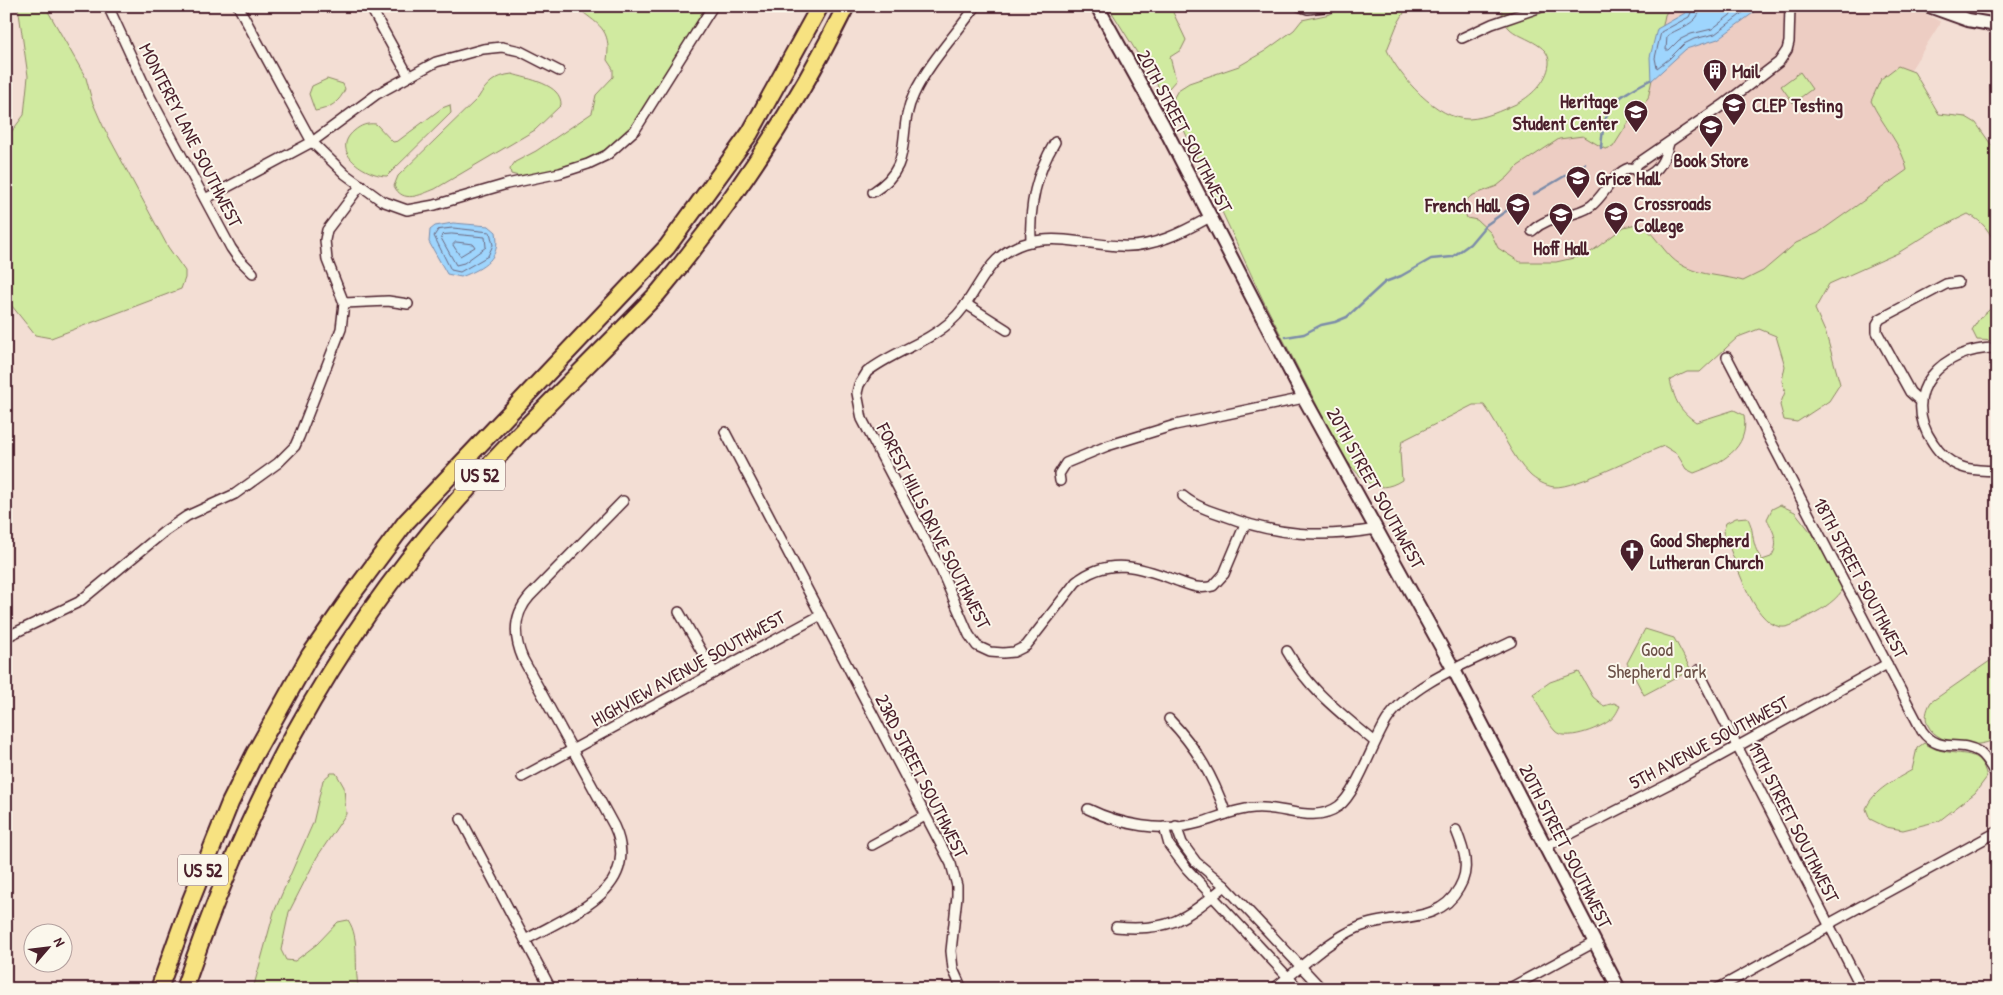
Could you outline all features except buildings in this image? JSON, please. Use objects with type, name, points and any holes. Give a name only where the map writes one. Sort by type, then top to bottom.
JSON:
[{"type":"highway","name":"US 52","points":[[159,989],[191,900],[230,803],[276,715],[315,648],[352,593],[406,522],[667,247],[750,133],[820,6]]},
{"type":"highway","name":"US 52","points":[[184,989],[205,925],[233,854],[266,783],[306,708],[351,636],[404,564],[455,503],[493,461],[658,293],[706,234],[772,140],[806,82],[846,6]]},
{"type":"street","name":"MONTEREY LANE SOUTHWEST","points":[[108,6],[149,95],[234,253],[253,273]]},
{"type":"street","points":[[238,6],[312,142],[324,156],[361,185],[391,206],[407,210],[421,208],[507,184],[560,173],[600,159],[619,146],[635,130],[713,6]]},
{"type":"street","points":[[370,6],[408,75]]},
{"type":"street","points":[[873,192],[890,179],[899,167],[907,115],[914,94],[976,6]]},
{"type":"street","name":"20TH STREET SOUTHWEST","points":[[1097,6],[1304,398],[1454,670],[1619,989]]},
{"type":"street","points":[[1299,6],[1308,9],[1330,6]]},
{"type":"street","points":[[1462,38],[1492,24],[1544,6]]},
{"type":"street","points":[[1635,169],[1637,164],[1670,143],[1779,62],[1787,50],[1789,42],[1790,6]]},
{"type":"street","points":[[1929,6],[1968,20],[1997,25]]},
{"type":"street","points":[[205,199],[312,142],[377,94],[408,75],[450,57],[502,47],[520,51],[559,70]]},
{"type":"street","points":[[1031,242],[1030,223],[1034,190],[1055,142]]},
{"type":"street","points":[[1532,231],[1542,221],[1590,206],[1603,194],[1619,174],[1629,168],[1635,169],[1638,174],[1644,177],[1651,175],[1664,160],[1670,143]]},
{"type":"street","points":[[6,637],[80,602],[165,531],[187,516],[235,494],[287,455],[299,437],[341,329],[344,303],[327,260],[325,240],[327,230],[361,185]]},
{"type":"street","name":"FOREST HILLS DRIVE SOUTHWEST","points":[[1210,217],[1174,235],[1135,246],[1051,240],[1031,242],[1012,249],[998,258],[986,270],[966,304],[941,329],[867,372],[859,385],[857,400],[862,419],[872,442],[941,570],[969,636],[977,646],[990,652],[1004,654],[1021,649],[1031,641],[1076,582],[1086,574],[1107,567],[1135,566],[1195,588],[1213,586],[1224,574],[1245,524]]},
{"type":"street","points":[[1920,401],[1910,392],[1877,332],[1876,324],[1880,319],[1946,284],[1958,282]]},
{"type":"street","points":[[344,303],[388,301],[408,304]]},
{"type":"street","points":[[966,304],[1007,330]]},
{"type":"street","points":[[1997,348],[1971,350],[1949,360],[1928,382],[1920,401],[1925,430],[1938,450],[1949,461],[1970,470],[1997,471]]},
{"type":"street","name":"18TH STREET SOUTHWEST","points":[[1726,357],[1927,737],[1945,746],[1976,750],[1986,758],[1997,777]]},
{"type":"street","points":[[1060,481],[1059,474],[1066,463],[1139,436],[1186,422],[1304,398]]},
{"type":"street","name":"23RD STREET SOUTHWEST","points":[[725,432],[955,875],[957,896],[951,950],[953,969],[962,989]]},
{"type":"street","points":[[1183,496],[1205,509],[1245,524],[1295,534],[1350,533],[1377,530]]},
{"type":"street","points":[[525,940],[602,894],[611,885],[620,866],[621,847],[616,832],[518,649],[515,634],[516,621],[521,608],[530,596],[624,501]]},
{"type":"street","points":[[679,612],[714,673]]},
{"type":"street","name":"HIGHVIEW AVENUE SOUTHWEST","points":[[522,777],[821,615]]},
{"type":"street","points":[[1088,809],[1120,822],[1164,827],[1196,824],[1226,814],[1253,808],[1273,808],[1307,815],[1321,814],[1333,810],[1349,794],[1375,742],[1393,713],[1412,694],[1427,683],[1511,642]]},
{"type":"street","points":[[1287,652],[1296,667],[1319,694],[1375,742]]},
{"type":"street","name":"5TH AVENUE SOUTHWEST","points":[[1546,847],[1887,664]]},
{"type":"street","name":"19TH STREET SOUTHWEST","points":[[1698,670],[1862,989]]},
{"type":"street","points":[[1169,719],[1188,738],[1205,764],[1226,814]]},
{"type":"street","points":[[872,844],[925,816]]},
{"type":"street","points":[[462,818],[551,989]]},
{"type":"street","points":[[1176,826],[1187,852],[1225,886],[1322,989]]},
{"type":"street","points":[[1164,827],[1166,837],[1176,856],[1299,989]]},
{"type":"street","points":[[1274,989],[1340,938],[1362,926],[1424,915],[1446,905],[1458,891],[1466,871],[1466,857],[1456,830]]},
{"type":"street","points":[[1716,989],[1829,926],[1834,921],[1997,832]]},
{"type":"street","points":[[1116,927],[1150,928],[1172,923],[1193,912],[1225,886]]},
{"type":"street","points":[[1508,989],[1595,942]]},
{"type":"shaded area","name":"Crossroads College","points":[[1571,6],[1910,6],[1941,22],[1910,71],[1977,201],[1486,392],[1254,269],[1586,94]]},
{"type":"green space","points":[[18,6],[45,6],[86,78],[92,101],[103,126],[168,247],[185,271],[185,278],[181,289],[51,338],[35,335],[12,306],[6,304],[6,139],[24,115],[28,76]]},
{"type":"green space","points":[[575,6],[718,6],[653,108],[608,148],[587,159],[551,171],[519,176],[511,174],[510,169],[515,162],[536,151],[592,113],[596,95],[613,77],[613,69],[607,60],[607,41],[602,28]]},
{"type":"green space","points":[[1108,6],[1170,6],[1186,40],[1181,50],[1170,57],[1176,80],[1169,88],[1159,88]]},
{"type":"green space","points":[[1346,6],[1408,6],[1397,25],[1387,50],[1400,72],[1420,95],[1444,112],[1469,119],[1493,114],[1521,101],[1537,88],[1548,71],[1548,57],[1545,51],[1507,26],[1501,6],[1670,6],[1665,15],[1648,99],[1632,117],[1613,147],[1605,149],[1583,136],[1559,139],[1518,166],[1497,186],[1471,196],[1462,205],[1467,218],[1477,220],[1491,233],[1498,248],[1520,262],[1556,262],[1587,255],[1624,227],[1640,223],[1672,258],[1688,268],[1706,274],[1743,281],[1763,271],[1796,243],[1818,233],[1907,170],[1901,152],[1871,101],[1881,79],[1898,66],[1914,72],[1939,114],[1966,117],[1976,123],[1997,153],[1997,248],[1986,228],[1968,214],[1935,230],[1898,253],[1829,284],[1815,309],[1826,334],[1840,384],[1829,401],[1797,422],[1784,420],[1780,405],[1785,392],[1782,381],[1785,366],[1776,336],[1759,329],[1738,337],[1700,372],[1687,372],[1670,380],[1678,404],[1696,422],[1734,410],[1744,415],[1745,427],[1743,437],[1738,446],[1723,459],[1694,473],[1686,469],[1677,454],[1664,446],[1577,482],[1554,487],[1535,479],[1523,468],[1484,405],[1473,405],[1402,441],[1400,452],[1402,480],[1392,485],[1376,486],[1362,478],[1343,456],[1263,300],[1172,101],[1178,90],[1189,83],[1239,66],[1265,51],[1294,30],[1302,20],[1330,14]]},
{"type":"green space","points":[[1800,72],[1812,89],[1793,103],[1781,86]]},
{"type":"green space","points":[[512,74],[535,80],[550,87],[560,98],[561,105],[535,130],[435,189],[424,194],[412,196],[402,195],[398,192],[394,186],[398,176],[478,98],[488,84],[501,76]]},
{"type":"green space","points":[[327,79],[343,84],[345,89],[340,98],[333,104],[325,109],[315,111],[309,94],[312,86]]},
{"type":"green space","points":[[450,105],[451,113],[387,176],[369,172],[353,161],[348,154],[346,147],[347,139],[362,126],[376,124],[393,142],[398,141],[442,108]]},
{"type":"green space","points":[[1997,303],[1997,341],[1977,340],[1972,330],[1979,319]]},
{"type":"green space","points":[[1780,505],[1795,512],[1817,540],[1839,580],[1842,591],[1834,600],[1820,610],[1787,627],[1770,623],[1761,614],[1745,587],[1723,532],[1726,523],[1736,518],[1747,517],[1750,522],[1755,547],[1762,560],[1771,557],[1776,543],[1774,533],[1767,519],[1772,509]]},
{"type":"green space","name":"Good Shepherd Park","points":[[1645,629],[1674,638],[1691,670],[1644,695],[1627,663]]},
{"type":"green space","points":[[1997,656],[1997,738],[1986,743],[1960,744],[1935,734],[1928,726],[1926,715],[1931,702]]},
{"type":"green space","points":[[1579,672],[1593,697],[1604,706],[1614,703],[1620,706],[1613,718],[1604,724],[1574,735],[1560,734],[1549,723],[1533,694],[1550,682]]},
{"type":"green space","points":[[1924,743],[1937,750],[1975,757],[1980,761],[1987,777],[1975,793],[1939,821],[1903,830],[1886,827],[1870,819],[1866,809],[1869,802],[1885,786],[1912,770],[1917,748]]},
{"type":"green space","points":[[331,773],[336,773],[344,787],[346,814],[317,857],[289,912],[281,950],[286,960],[295,961],[317,944],[338,922],[348,920],[356,944],[359,989],[253,989],[274,912],[313,823],[323,780]]},
{"type":"water","points":[[1691,6],[1758,6],[1753,13],[1718,39],[1686,49],[1651,81],[1650,57],[1657,29],[1685,13]]},
{"type":"water","points":[[453,223],[489,226],[496,232],[496,249],[493,256],[484,266],[461,277],[447,274],[429,242],[430,230],[435,226]]},
{"type":"waterway","points":[[1601,148],[1605,122],[1613,105],[1627,93],[1650,80]]},
{"type":"waterway","points":[[1534,194],[1585,164]]},
{"type":"waterway","points":[[1286,337],[1304,334],[1321,325],[1347,317],[1385,282],[1401,276],[1431,259],[1452,257],[1470,244],[1486,225],[1522,200]]},
{"type":"place","name":"Mail","points":[[1715,92]]},
{"type":"place","name":"CLEP Testing","points":[[1734,126]]},
{"type":"place","name":"Heritage Student Center","points":[[1636,133]]},
{"type":"place","name":"Book Store","points":[[1711,148]]},
{"type":"place","name":"Grice Hall","points":[[1578,199]]},
{"type":"place","name":"French Hall","points":[[1518,226]]},
{"type":"place","name":"Crossroads College","points":[[1616,235]]},
{"type":"place","name":"Hoff Hall","points":[[1561,236]]},
{"type":"place","name":"Good Shepherd Lutheran Church","points":[[1632,572]]}]
